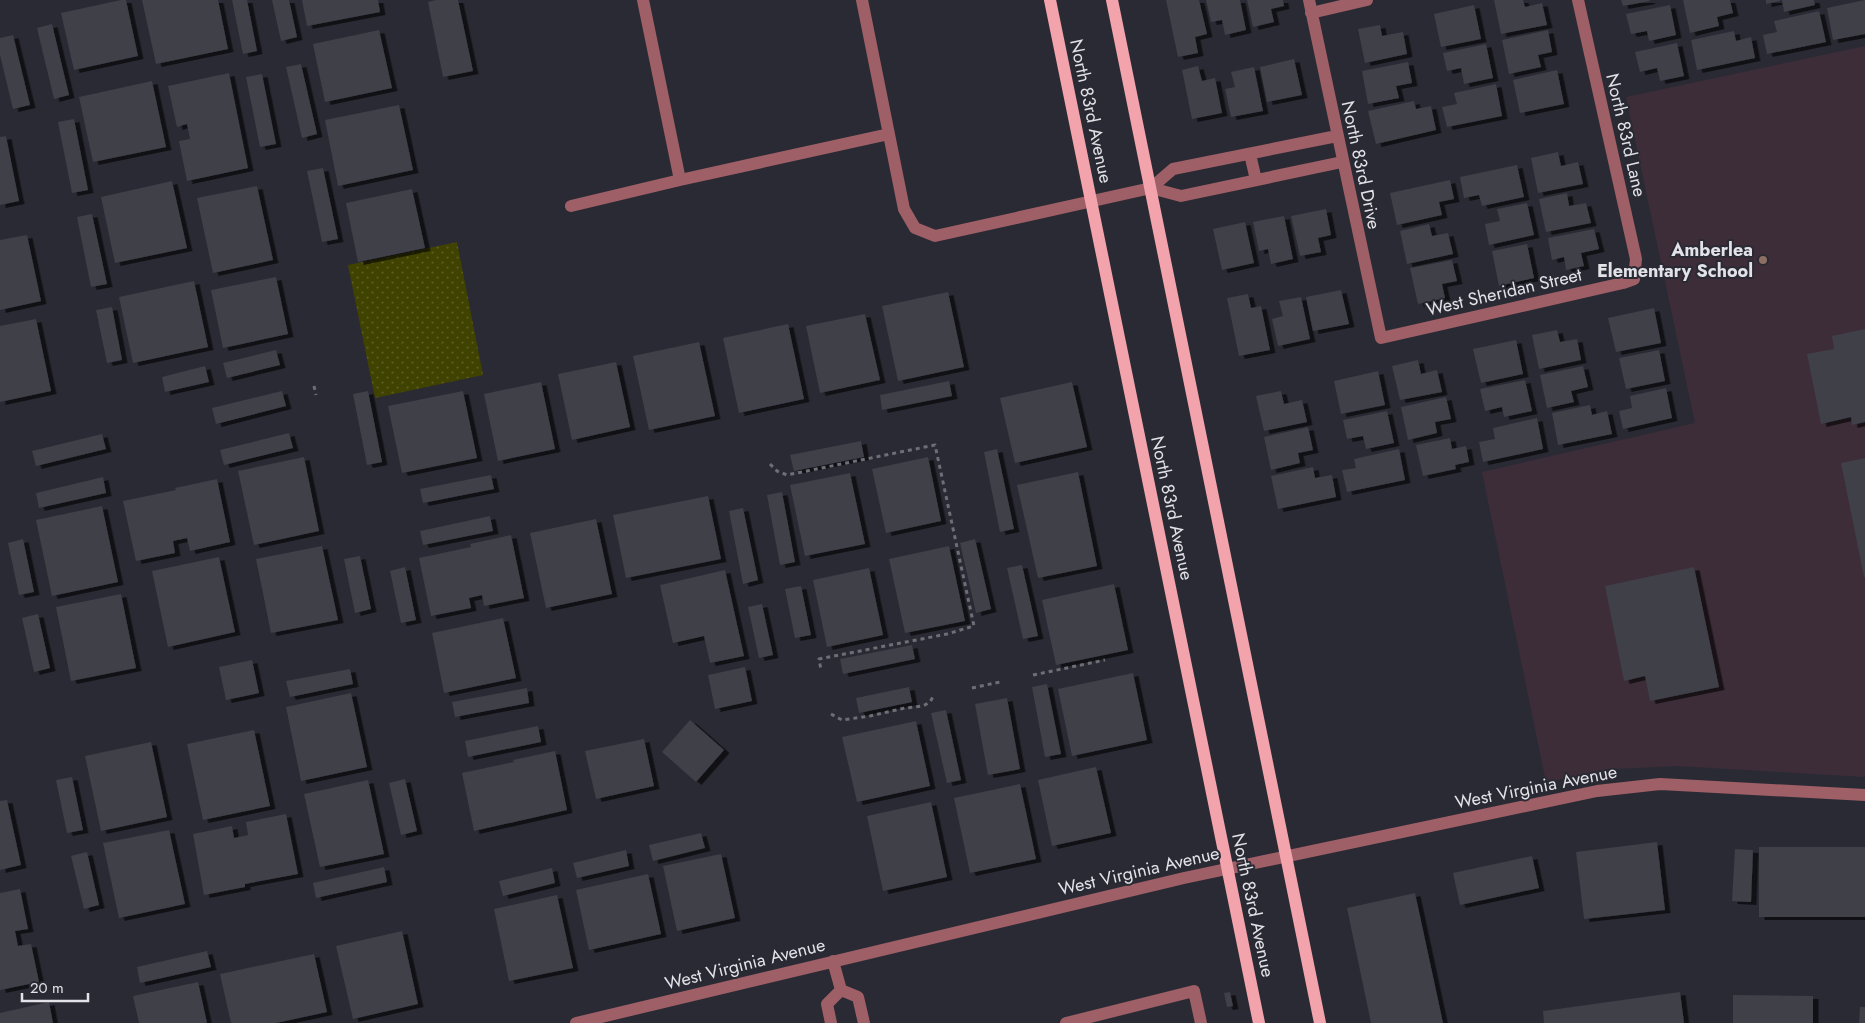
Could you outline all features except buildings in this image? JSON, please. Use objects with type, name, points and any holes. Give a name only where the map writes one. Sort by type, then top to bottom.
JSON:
[{"type":"main road","name":"North 83rd Avenue","points":[[1050,0],[1259,1023]]},
{"type":"main road","points":[[1112,0],[1320,1023]]},
{"type":"street","points":[[643,0],[680,180]]},
{"type":"street","points":[[862,0],[904,209],[916,228],[936,236],[1151,188],[1181,196],[1342,162]]},
{"type":"street","points":[[1310,6],[1368,0]]},
{"type":"street","name":"North 83rd Lane","points":[[1578,0],[1636,259],[1634,279]]},
{"type":"street","name":"North 83rd Drive","points":[[1310,6],[1336,136],[1381,338]]},
{"type":"street","points":[[571,206],[889,134]]},
{"type":"street","points":[[1151,188],[1173,169],[1336,136]]},
{"type":"street","points":[[1250,154],[1256,180]]},
{"type":"street","name":"West Sheridan Street","points":[[1381,338],[1634,279]]},
{"type":"street","name":"West Virginia Avenue","points":[[576,1023],[1227,869],[1597,791],[1660,784],[1865,795]]},
{"type":"street","points":[[833,961],[841,990]]},
{"type":"street","points":[[831,1023],[827,1004],[841,990]]},
{"type":"street","points":[[841,990],[858,997],[864,1023]]},
{"type":"street","points":[[1066,1023],[1194,991],[1201,1023]]},
{"type":"path","points":[[314,386],[316,395]]},
{"type":"path","points":[[770,464],[777,471],[787,475],[934,445],[974,626],[947,634],[819,659],[821,670]]},
{"type":"path","points":[[1033,675],[1105,660]]},
{"type":"path","points":[[972,688],[1000,682]]},
{"type":"path","points":[[831,714],[842,720],[870,716],[904,708],[923,706],[930,702],[934,695]]},
{"type":"shaded area","name":"Amberlea Elementary School","points":[[1865,46],[1865,777],[1676,766],[1613,769],[1546,782],[1482,472],[1695,423],[1626,97]]},
{"type":"shaded area","points":[[457,242],[483,375],[375,398],[348,265]]},
{"type":"place","name":"Amberlea Elementary School","points":[[1763,260]]}]
